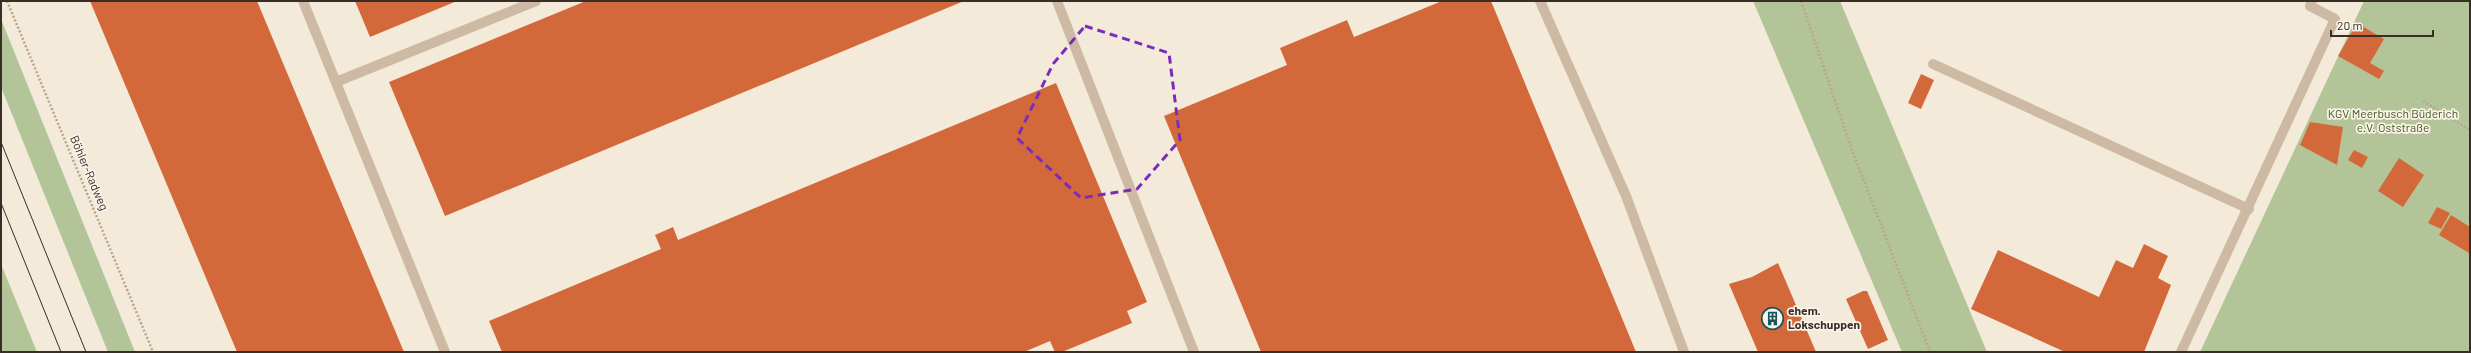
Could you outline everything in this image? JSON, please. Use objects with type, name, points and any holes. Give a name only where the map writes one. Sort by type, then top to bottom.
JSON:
[{"type":"lane","points":[[303,1],[445,352]]},
{"type":"lane","points":[[336,82],[536,1]]},
{"type":"lane","points":[[1057,1],[1194,352]]},
{"type":"lane","points":[[1540,1],[1626,196],[1684,352]]},
{"type":"lane","points":[[2181,352],[2249,209],[2336,19],[2310,6],[2312,1]]},
{"type":"lane","points":[[1933,64],[2249,209]]},
{"type":"path","name":"Böhler-Radweg","points":[[7,1],[153,352]]},
{"type":"path","points":[[1801,1],[1852,150],[1930,352]]},
{"type":"path","points":[[2423,101],[2470,130]]},
{"type":"highlighted area","points":[[1085,26],[1169,53],[1180,140],[1137,189],[1081,198],[1017,138],[1053,64]]},
{"type":"green space","points":[[1753,1],[1840,1],[1987,352],[1902,352]]},
{"type":"green space","name":"KGV Meerbusch Büderich e.V. Oststraße","points":[[2364,1],[2470,1],[2470,352],[2200,352]]},
{"type":"green space","points":[[1,19],[135,352],[108,352],[1,87]]},
{"type":"green space","points":[[1,264],[37,352],[1,352]]},
{"type":"building","points":[[90,1],[257,1],[404,352],[237,352]]},
{"type":"building","points":[[355,1],[457,1],[370,37]]},
{"type":"building","points":[[586,1],[964,1],[445,216],[389,82]]},
{"type":"building","points":[[1442,1],[1491,1],[1636,352],[1261,352],[1164,116],[1287,65],[1280,48],[1347,20],[1354,37]]},
{"type":"building","points":[[2357,23],[2384,39],[2370,63],[2384,71],[2379,79],[2338,56]]},
{"type":"building","points":[[1921,74],[1934,80],[1921,109],[1908,103]]},
{"type":"building","points":[[1056,83],[1147,302],[1127,311],[1132,323],[1062,352],[1055,352],[1050,341],[1024,352],[502,352],[489,321],[661,249],[655,235],[673,227],[678,240]]},
{"type":"building","points":[[2310,122],[2343,127],[2337,165],[2300,145]]},
{"type":"building","points":[[2354,150],[2368,157],[2362,168],[2348,160]]},
{"type":"building","points":[[2399,158],[2424,175],[2403,207],[2378,191]]},
{"type":"building","points":[[2437,207],[2450,213],[2441,229],[2428,223]]},
{"type":"building","points":[[2451,215],[2470,227],[2469,253],[2439,235]]},
{"type":"building","points":[[2144,244],[2168,256],[2158,278],[2171,285],[2144,352],[2065,352],[1971,309],[1998,250],[2099,297],[2116,260],[2133,268]]},
{"type":"building","name":"ehem. Lokschuppen","points":[[1778,263],[1816,352],[1758,352],[1729,284],[1752,277]]},
{"type":"building","points":[[1863,291],[1867,291],[1888,340],[1868,349],[1846,299]]},
{"type":"tram line","points":[[1,142],[86,352]]},
{"type":"tram line","points":[[1,203],[61,352]]},
{"type":"place","name":"ehem. Lokschuppen","points":[[1773,318]]}]
